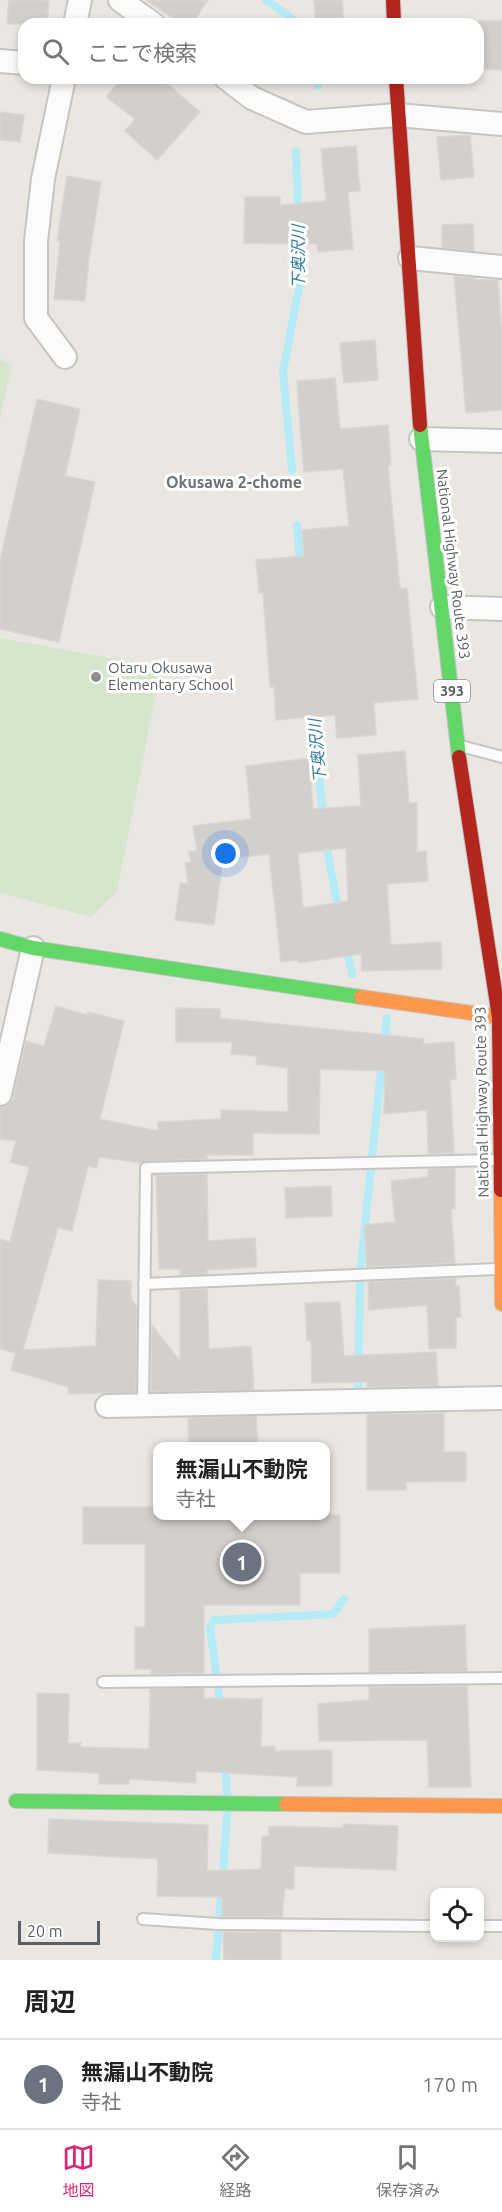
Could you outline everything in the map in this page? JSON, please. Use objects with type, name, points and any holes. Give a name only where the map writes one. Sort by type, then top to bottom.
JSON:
[{"type":"main road","points":[[393,0],[394,18]]},
{"type":"main road","name":"National Highway Route 393","points":[[396,84],[421,439],[457,745],[500,1017],[502,1304]]},
{"type":"main road","points":[[0,939],[33,948],[500,1017]]},
{"type":"main road","points":[[16,1801],[502,1806]]},
{"type":"street","points":[[76,18],[80,0]]},
{"type":"street","points":[[120,0],[145,18]]},
{"type":"street","points":[[0,61],[18,62]]},
{"type":"street","points":[[63,84],[43,179],[36,241],[36,318],[65,357]]},
{"type":"street","points":[[234,84],[252,98],[306,122],[397,115],[502,124]]},
{"type":"street","points":[[410,258],[502,267]]},
{"type":"street","points":[[421,439],[502,441]]},
{"type":"street","points":[[442,607],[502,609]]},
{"type":"street","points":[[0,1094],[33,948]]},
{"type":"street","points":[[107,1406],[502,1398]]},
{"type":"lane","points":[[457,745],[502,757]]},
{"type":"lane","points":[[143,1405],[146,1168],[500,1160]]},
{"type":"lane","points":[[144,1284],[501,1269]]},
{"type":"lane","points":[[103,1682],[502,1678]]},
{"type":"lane","points":[[143,1919],[218,1924],[430,1926]]},
{"type":"lane","points":[[484,1926],[502,1926]]},
{"type":"green space","points":[[0,359],[12,364],[0,419]]},
{"type":"green space","points":[[0,638],[161,667],[117,892],[91,917],[0,893]]},
{"type":"building","points":[[9,0],[49,0],[48,18],[18,18],[18,24],[7,24]]},
{"type":"building","points":[[146,0],[208,0],[196,18],[173,18]]},
{"type":"building","points":[[314,0],[342,0],[344,18],[316,18]]},
{"type":"building","points":[[484,21],[502,21],[502,70],[484,69]]},
{"type":"building","points":[[117,84],[168,84],[200,112],[157,160],[125,131],[135,119],[106,97]]},
{"type":"building","points":[[0,112],[24,115],[20,142],[0,140]]},
{"type":"building","points":[[470,135],[474,177],[441,180],[437,137]]},
{"type":"building","points":[[356,146],[360,191],[348,192],[353,249],[318,252],[317,244],[244,243],[245,197],[280,197],[280,205],[326,201],[321,149]]},
{"type":"building","points":[[67,176],[101,182],[85,301],[54,299],[60,241],[57,240]]},
{"type":"building","points":[[473,224],[474,251],[442,248],[442,225]]},
{"type":"building","points":[[454,276],[475,278],[475,280],[498,280],[502,335],[502,410],[466,413]]},
{"type":"building","points":[[375,340],[378,380],[344,383],[340,343]]},
{"type":"building","points":[[335,378],[340,429],[388,425],[391,465],[388,465],[400,589],[407,588],[418,699],[374,703],[376,735],[337,738],[335,715],[276,720],[274,687],[270,687],[263,593],[259,593],[256,560],[304,556],[302,530],[349,526],[343,469],[304,472],[297,381]]},
{"type":"building","points":[[37,399],[80,409],[65,476],[95,482],[59,642],[0,629],[0,560]]},
{"type":"building","points":[[405,751],[409,803],[417,803],[417,852],[426,851],[428,881],[387,884],[391,945],[441,942],[442,969],[362,971],[361,954],[299,963],[297,960],[281,962],[269,854],[223,859],[214,925],[175,920],[180,883],[188,884],[185,863],[191,862],[189,852],[197,851],[193,826],[251,819],[246,766],[309,758],[313,809],[361,806],[358,755]],"holes":[[[346,848],[348,901],[303,908],[298,853]]]},
{"type":"building","points":[[56,1006],[87,1015],[88,1012],[124,1021],[100,1119],[158,1131],[158,1122],[221,1119],[221,1110],[288,1112],[288,1068],[256,1064],[257,1056],[231,1054],[232,1042],[176,1042],[176,1008],[220,1009],[220,1018],[424,1039],[423,1044],[454,1042],[456,1079],[450,1080],[454,1153],[428,1154],[427,1110],[384,1114],[385,1071],[320,1069],[319,1134],[253,1133],[253,1155],[207,1155],[207,1159],[141,1163],[99,1157],[96,1168],[88,1166],[72,1231],[58,1228],[23,1350],[96,1346],[98,1280],[131,1281],[131,1299],[137,1307],[136,1392],[68,1394],[68,1387],[11,1370],[16,1353],[0,1349],[0,1239],[10,1242],[29,1167],[10,1162],[16,1141],[0,1139],[0,1107],[9,1104],[13,1098],[26,1041],[44,1046]]},
{"type":"building","points":[[455,1168],[455,1209],[451,1209],[455,1263],[367,1267],[364,1225],[395,1222],[391,1181],[428,1177],[428,1169]]},
{"type":"building","points":[[207,1174],[208,1241],[255,1238],[257,1267],[207,1270],[207,1274],[180,1275],[180,1269],[159,1269],[156,1175]]},
{"type":"building","points":[[331,1186],[332,1216],[286,1218],[285,1188]]},
{"type":"building","points":[[456,1278],[456,1286],[459,1286],[461,1317],[456,1318],[456,1348],[429,1349],[427,1305],[369,1310],[368,1282]]},
{"type":"building","points":[[207,1289],[209,1349],[251,1346],[254,1390],[151,1392],[152,1325],[180,1361],[180,1290]]},
{"type":"building","points":[[340,1302],[344,1356],[436,1352],[438,1386],[367,1387],[367,1382],[312,1383],[311,1341],[307,1341],[305,1303]]},
{"type":"building","points":[[444,1413],[444,1452],[466,1452],[466,1481],[406,1482],[406,1490],[367,1490],[367,1414]]},
{"type":"building","points":[[256,1416],[258,1442],[189,1442],[188,1418]]},
{"type":"building","points":[[83,1507],[152,1507],[153,1520],[330,1520],[330,1515],[340,1515],[340,1573],[300,1573],[300,1605],[204,1605],[204,1673],[151,1674],[151,1669],[135,1669],[135,1627],[145,1627],[145,1544],[83,1544]]},
{"type":"building","points":[[465,1625],[467,1671],[369,1672],[369,1629]]},
{"type":"building","points":[[467,1686],[471,1787],[429,1787],[427,1740],[319,1741],[318,1704],[369,1700],[369,1687]]},
{"type":"building","points":[[204,1688],[204,1698],[262,1699],[261,1746],[275,1747],[275,1751],[332,1750],[332,1786],[297,1786],[297,1777],[196,1771],[196,1783],[129,1779],[129,1784],[99,1784],[99,1773],[37,1770],[37,1693],[69,1694],[68,1743],[81,1743],[81,1747],[149,1749],[150,1689]]},
{"type":"building","points":[[49,1819],[208,1825],[207,1871],[261,1869],[262,1836],[269,1836],[269,1826],[343,1828],[343,1824],[398,1826],[396,1870],[294,1866],[294,1889],[285,1889],[282,1917],[222,1917],[222,1897],[157,1896],[158,1859],[48,1853]]},
{"type":"building","points":[[223,1932],[281,1932],[281,1960],[224,1960]]},
{"type":"waterway","points":[[266,0],[292,18]]},
{"type":"waterway","name":"下奥沢川","points":[[296,151],[298,213]]},
{"type":"waterway","name":"下奥沢川","points":[[292,470],[283,372],[299,287],[298,235]]},
{"type":"waterway","name":"下奥沢川","points":[[297,525],[300,566]]},
{"type":"waterway","name":"下奥沢川","points":[[313,708],[323,817]]},
{"type":"waterway","name":"下奥沢川","points":[[325,839],[339,912]]},
{"type":"waterway","name":"下奥沢川","points":[[346,945],[352,974]]},
{"type":"waterway","points":[[384,1045],[387,1018]]},
{"type":"waterway","points":[[358,1401],[360,1274],[382,1061]]},
{"type":"waterway","points":[[221,1708],[210,1627],[214,1620],[333,1614],[344,1599]]},
{"type":"waterway","points":[[216,1960],[228,1804],[225,1763]]},
{"type":"traffic: fast","points":[[420,425],[459,757]]},
{"type":"traffic: fast","points":[[0,939],[33,948],[361,997]]},
{"type":"traffic: fast","points":[[16,1801],[286,1804]]},
{"type":"traffic: slow","points":[[361,997],[499,1017]]},
{"type":"traffic: slow","points":[[501,1190],[502,1304]]},
{"type":"traffic: slow","points":[[286,1804],[502,1806]]},
{"type":"traffic: jam","points":[[393,0],[394,18]]},
{"type":"traffic: jam","points":[[396,84],[420,425]]},
{"type":"traffic: jam","points":[[459,757],[499,1017],[501,1190]]},
{"type":"place","name":"Otaru Okusawa Elementary School","points":[[96,677]]},
{"type":"place","name":"無漏山不動院","points":[[242,1562]]},
{"type":"district","name":"Okusawa 2-chome","points":[[234,482]]}]
